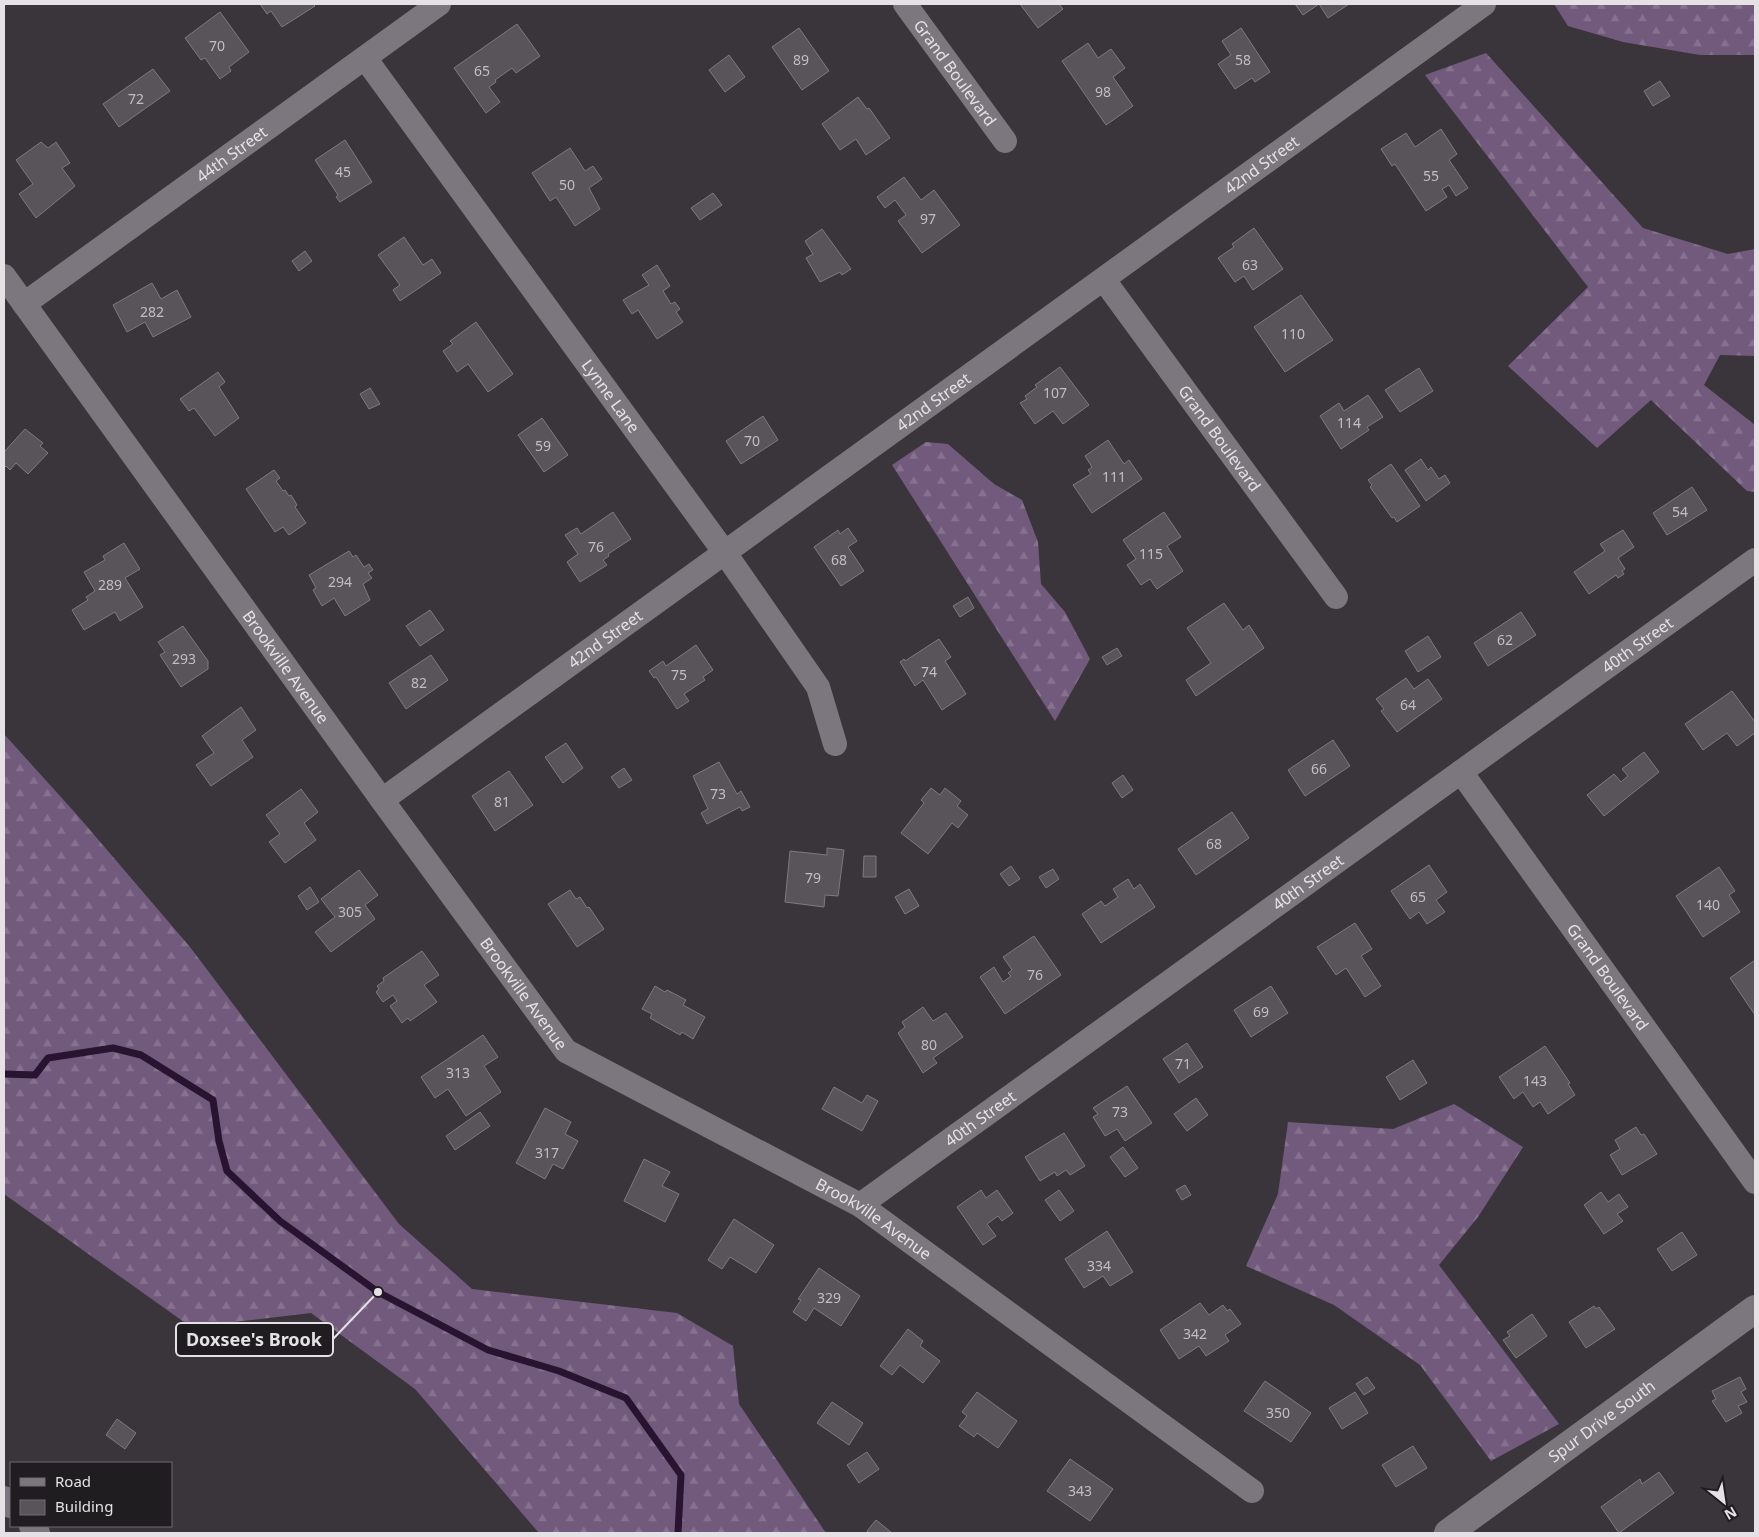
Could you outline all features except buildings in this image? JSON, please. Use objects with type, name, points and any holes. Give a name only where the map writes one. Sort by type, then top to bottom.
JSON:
[{"type":"street","name":"44th Street","points":[[24,304],[439,4]]},
{"type":"street","name":"Grand Boulevard","points":[[905,4],[1005,141]]},
{"type":"street","name":"42nd Street","points":[[382,800],[1484,4]]},
{"type":"street","name":"Lynne Lane","points":[[365,58],[725,553],[818,686],[835,744]]},
{"type":"street","name":"Brookville Avenue","points":[[4,276],[382,800],[566,1050],[860,1205],[1100,1382],[1252,1491]]},
{"type":"street","name":"Grand Boulevard","points":[[1104,280],[1336,597]]},
{"type":"street","name":"40th Street","points":[[860,1205],[1755,560]]},
{"type":"street","name":"Grand Boulevard","points":[[1461,772],[1755,1182]]},
{"type":"street","name":"Spur Drive South","points":[[1448,1533],[1755,1309]]},
{"type":"green space","points":[[1554,4],[1755,4],[1755,55],[1700,55],[1623,42],[1568,26]]},
{"type":"green space","points":[[1486,53],[1643,228],[1728,254],[1755,249],[1755,356],[1720,355],[1704,385],[1755,425],[1755,492],[1747,491],[1651,400],[1597,448],[1508,366],[1588,287],[1425,75]]},
{"type":"green space","points":[[926,442],[948,444],[994,484],[1022,500],[1038,542],[1041,584],[1065,612],[1090,659],[1055,721],[892,465]]},
{"type":"green space","points":[[4,734],[78,816],[190,947],[399,1224],[472,1289],[677,1313],[733,1346],[739,1404],[826,1533],[539,1533],[415,1389],[311,1313],[191,1327],[4,1194]]},
{"type":"green space","points":[[1454,1104],[1523,1147],[1478,1217],[1439,1265],[1559,1424],[1491,1461],[1420,1365],[1334,1305],[1246,1266],[1278,1194],[1288,1122],[1393,1129]]},
{"type":"waterway","points":[[4,1074],[35,1075],[48,1058],[113,1048],[141,1055],[213,1100],[219,1141],[227,1171],[280,1221],[378,1292],[488,1350],[559,1371],[626,1398],[681,1475],[678,1533]]},
{"type":"place","name":"Doxsee's Brook","points":[[378,1292]]}]
